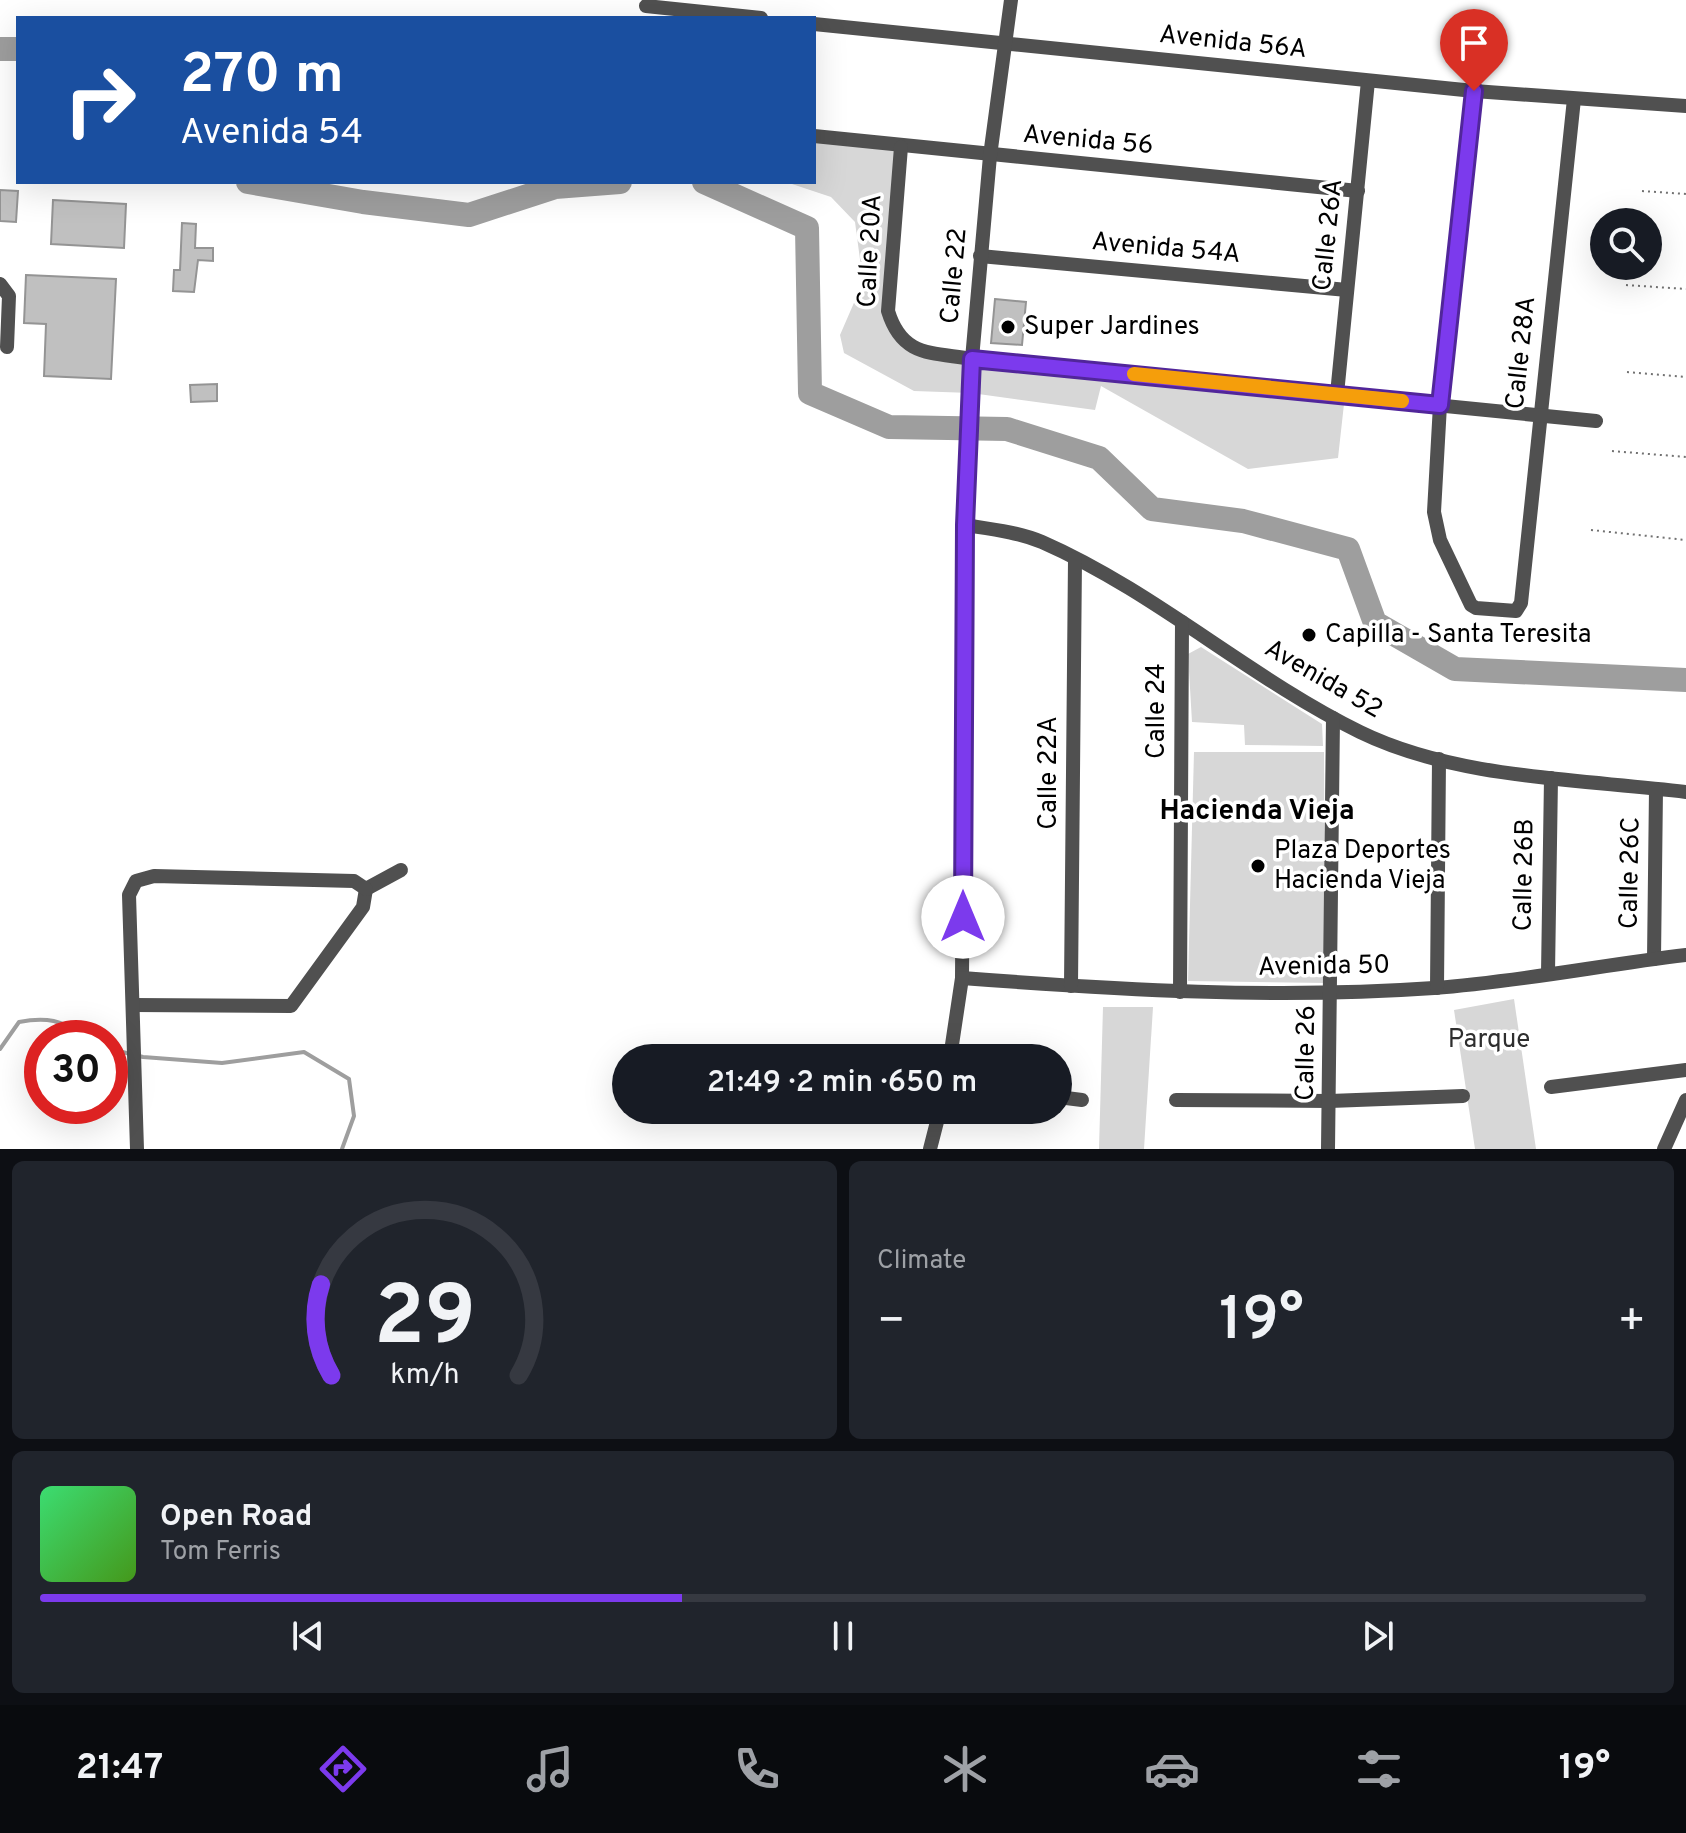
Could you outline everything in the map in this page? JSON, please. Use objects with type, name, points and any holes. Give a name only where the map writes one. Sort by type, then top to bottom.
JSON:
[{"type":"street","name":"Calle 22","points":[[952,1044],[962,978],[965,525],[972,359],[1008,0]]},
{"type":"street","points":[[646,6],[680,4],[749,16]]},
{"type":"street","name":"Avenida 56A","points":[[816,24],[1474,91],[1686,106]]},
{"type":"street","name":"Calle 26A","points":[[1337,394],[1368,81]]},
{"type":"street","points":[[1440,405],[1474,91]]},
{"type":"street","name":"Calle 28A","points":[[1440,405],[1436,528],[1471,605],[1516,611],[1521,603],[1574,99]]},
{"type":"street","name":"Avenida 56","points":[[816,136],[1358,191]]},
{"type":"street","name":"Calle 20A","points":[[901,147],[888,311],[898,334],[913,349],[972,359]]},
{"type":"street","name":"Avenida 54A","points":[[980,256],[1347,290]]},
{"type":"street","points":[[0,284],[7,288],[9,296],[7,347]]},
{"type":"street","points":[[972,359],[1596,421]]},
{"type":"street","name":"Avenida 52","points":[[965,525],[1024,536],[1075,559],[1182,622],[1333,718],[1387,744],[1439,759],[1551,778],[1686,792]]},
{"type":"street","name":"Calle 22A","points":[[1071,986],[1075,559]]},
{"type":"street","name":"Calle 24","points":[[1180,992],[1182,622]]},
{"type":"street","name":"Calle 26","points":[[1328,1149],[1333,718]]},
{"type":"street","points":[[1437,988],[1439,759]]},
{"type":"street","name":"Calle 26B","points":[[1548,973],[1551,778]]},
{"type":"street","name":"Calle 26C","points":[[1654,959],[1656,789]]},
{"type":"street","points":[[366,889],[401,870]]},
{"type":"street","points":[[137,1149],[129,895],[136,881],[154,876],[354,881],[366,889]]},
{"type":"street","points":[[133,1005],[291,1006],[363,907],[366,889]]},
{"type":"street","name":"Avenida 50","points":[[962,978],[1180,992],[1332,993],[1437,988],[1686,955]]},
{"type":"street","points":[[1551,1087],[1686,1070]]},
{"type":"street","points":[[1176,1100],[1330,1101],[1463,1096]]},
{"type":"street","points":[[1072,1099],[1082,1100]]},
{"type":"street","points":[[1664,1149],[1686,1100]]},
{"type":"street","points":[[930,1149],[936,1124]]},
{"type":"path","points":[[1642,191],[1686,194]]},
{"type":"path","points":[[1626,285],[1686,289]]},
{"type":"path","points":[[1627,372],[1686,377]]},
{"type":"path","points":[[1612,451],[1686,457]]},
{"type":"path","points":[[1591,530],[1686,540]]},
{"type":"green space","points":[[816,136],[901,147],[888,311],[913,349],[1345,395],[1338,458],[1248,469],[1101,386],[1095,410],[971,393],[914,391],[844,353],[840,335],[863,282],[855,222],[831,197],[792,184],[816,184]]},
{"type":"green space","points":[[1201,647],[1322,724],[1323,746],[1245,745],[1244,725],[1192,722],[1188,654]]},
{"type":"green space","name":"Plaza Deportes Hacienda Vieja","points":[[1194,752],[1324,752],[1325,983],[1188,981]]},
{"type":"green space","name":"Parque","points":[[1514,999],[1536,1149],[1475,1149],[1454,1010]]},
{"type":"green space","points":[[1103,1007],[1153,1007],[1144,1149],[1099,1149]]},
{"type":"building","points":[[0,190],[18,191],[16,222],[0,221]]},
{"type":"building","points":[[53,200],[126,204],[124,248],[51,244]]},
{"type":"building","points":[[182,223],[196,224],[195,248],[213,248],[213,261],[198,260],[194,292],[173,291],[174,270],[180,270]]},
{"type":"building","points":[[26,275],[116,279],[111,379],[44,376],[46,324],[24,323]]},
{"type":"building","name":"Super Jardines","points":[[995,299],[1026,302],[1022,345],[991,343]]},
{"type":"building","points":[[217,384],[217,401],[191,402],[190,385]]},
{"type":"waterway","points":[[0,49],[16,49]]},
{"type":"waterway","points":[[260,184],[363,202],[469,215],[555,187],[594,184]]},
{"type":"waterway","points":[[708,184],[807,228],[810,393],[889,427],[1007,429],[1099,458],[1152,509],[1243,521],[1348,549],[1375,623],[1455,669],[1686,680]]},
{"type":"waterway","points":[[0,1049],[19,1022],[24,1021]]},
{"type":"waterway","points":[[128,1053],[222,1063],[304,1052],[349,1079],[354,1116],[342,1149]]},
{"type":"slow traffic","points":[[1134,374],[1402,401]]},
{"type":"place","name":"Super Jardines","points":[[1008,327]]},
{"type":"place","name":"Capilla - Santa Teresita","points":[[1309,635]]},
{"type":"place","name":"Plaza Deportes Hacienda Vieja","points":[[1258,866]]},
{"type":"district","name":"Hacienda Vieja","points":[[1257,812]]},
{"type":"route","points":[[963,917],[965,525],[972,359],[1440,405],[1474,91]]}]
